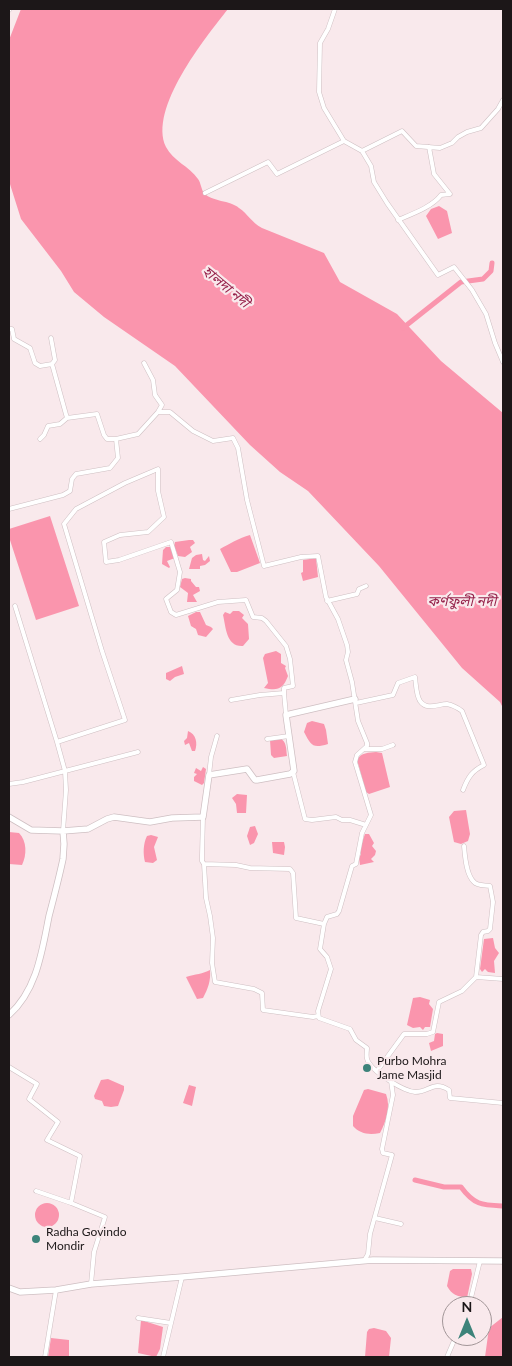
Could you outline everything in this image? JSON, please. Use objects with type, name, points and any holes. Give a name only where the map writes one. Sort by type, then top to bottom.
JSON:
[{"type":"street","points":[[336,9],[320,43],[318,92],[324,108],[344,141],[362,151],[371,166],[374,182],[398,220],[438,274],[454,267],[472,290],[486,314],[494,343],[503,362]]},
{"type":"street","points":[[362,151],[402,132],[416,146],[440,148],[452,143],[467,132],[481,128],[503,100]]},
{"type":"street","points":[[205,193],[268,162],[277,174],[344,141]]},
{"type":"street","points":[[398,220],[437,200],[440,195],[450,194],[434,174],[428,147]]},
{"type":"street","points":[[9,329],[12,329],[14,338],[30,348],[35,363],[40,366],[52,364]]},
{"type":"street","points":[[52,338],[55,360],[52,364],[67,418]]},
{"type":"street","points":[[40,439],[48,426],[60,424],[67,418],[97,414],[107,439],[138,434],[162,405],[155,395],[153,380],[144,363]]},
{"type":"street","points":[[158,412],[170,412],[193,431],[213,441],[233,438],[238,448],[246,500],[264,566],[301,557],[318,556],[321,579],[327,601],[338,619],[347,645],[346,660],[358,721],[367,743],[364,750],[357,755],[355,762],[371,815],[359,844],[356,864],[352,866],[338,914],[327,918],[324,924],[320,949],[327,957],[331,969],[318,1016]]},
{"type":"street","points":[[9,509],[63,495],[70,491],[72,479],[76,474],[110,468],[118,458],[116,439]]},
{"type":"street","points":[[57,742],[125,720],[64,524],[76,509],[125,483],[158,469],[158,491],[164,517],[148,532],[120,535],[104,542],[106,562],[134,556],[171,542],[180,572],[177,590],[166,599],[171,612],[176,616],[218,602],[246,600],[253,617],[266,620],[286,646],[289,653],[293,686],[284,688],[284,694],[295,768],[293,772],[305,819],[336,817],[366,825]]},
{"type":"street","points":[[327,601],[357,594],[359,589],[366,586]]},
{"type":"street","points":[[9,1015],[18,1007],[30,988],[39,964],[63,859],[64,844],[62,831],[66,790],[65,771],[57,742],[15,606]]},
{"type":"street","points":[[286,714],[393,695],[398,683],[415,677],[419,700],[425,706],[448,704],[462,711],[484,765],[474,770],[468,778],[464,790]]},
{"type":"street","points":[[231,700],[260,695],[284,694]]},
{"type":"street","points":[[217,736],[211,757],[203,816],[202,855],[206,898],[213,938],[212,963],[215,982],[254,989],[262,993],[263,1010],[313,1017],[318,1016]]},
{"type":"street","points":[[266,739],[289,736]]},
{"type":"street","points":[[364,750],[382,749],[393,745]]},
{"type":"street","points":[[9,784],[138,752]]},
{"type":"street","points":[[478,768],[480,774]]},
{"type":"street","points":[[209,775],[247,769],[257,780],[293,772]]},
{"type":"street","points":[[9,817],[32,830],[62,831],[88,829],[114,817],[150,822],[203,816]]},
{"type":"street","points":[[377,1071],[404,1034],[427,1034],[433,1032],[439,1002],[462,991],[476,977],[480,940],[483,932],[488,932],[490,929],[493,902],[490,886],[473,882],[468,870],[464,846]]},
{"type":"street","points":[[204,864],[290,869],[293,873],[296,918],[324,924]]},
{"type":"street","points":[[476,977],[503,979]]},
{"type":"street","points":[[318,1016],[322,1020],[345,1026],[350,1030],[356,1040],[367,1048],[366,1056],[368,1062],[400,1088],[413,1092],[441,1085],[449,1090],[450,1098],[503,1103]]},
{"type":"street","points":[[9,1067],[36,1084],[29,1099],[58,1122],[47,1140],[80,1156],[71,1203]]},
{"type":"street","points":[[364,1261],[368,1254],[368,1241],[392,1155],[383,1153],[382,1149],[393,1095],[390,1080]]},
{"type":"street","points":[[36,1191],[105,1217],[94,1252],[91,1284]]},
{"type":"street","points":[[374,1218],[401,1224]]},
{"type":"street","points":[[9,1288],[20,1292],[56,1290],[91,1284],[364,1261],[503,1261]]},
{"type":"street","points":[[471,1296],[480,1261]]},
{"type":"street","points":[[163,1357],[182,1277]]},
{"type":"street","points":[[45,1357],[56,1290]]},
{"type":"street","points":[[138,1318],[171,1323]]},
{"type":"water","points":[[21,9],[228,9],[194,55],[172,94],[165,113],[163,131],[166,147],[173,156],[194,174],[207,196],[235,205],[262,228],[324,253],[340,282],[397,314],[441,361],[503,413],[503,708],[500,702],[462,668],[379,566],[308,491],[280,472],[250,445],[175,366],[104,317],[74,292],[61,271],[21,219],[9,181],[9,40]]},
{"type":"water","points":[[439,206],[447,211],[452,233],[438,239],[426,216],[431,209]]},
{"type":"water","points":[[50,516],[79,606],[36,620],[9,537],[9,529]]},
{"type":"water","points":[[250,535],[260,563],[237,572],[231,572],[220,549]]},
{"type":"water","points":[[193,540],[195,543],[190,547],[192,552],[185,557],[178,556],[174,546],[175,542]]},
{"type":"water","points":[[166,547],[170,547],[175,558],[167,561],[169,568],[162,564],[163,550]]},
{"type":"water","points":[[202,554],[203,560],[205,561],[209,556],[210,561],[200,566],[200,569],[189,569],[192,558]]},
{"type":"water","points":[[316,558],[318,577],[303,581],[301,573],[303,572],[303,560]]},
{"type":"water","points":[[182,579],[191,579],[196,587],[199,587],[200,591],[193,595],[197,602],[187,602],[188,593],[180,587]]},
{"type":"water","points":[[233,611],[239,611],[244,615],[242,618],[248,624],[249,639],[243,646],[233,643],[226,630],[223,615],[225,612],[230,614]]},
{"type":"water","points":[[200,612],[206,625],[213,629],[206,637],[198,635],[196,629],[191,626],[188,616]]},
{"type":"water","points":[[276,651],[281,654],[281,663],[286,666],[288,676],[284,684],[279,688],[264,688],[268,683],[263,658],[265,654]]},
{"type":"water","points":[[182,666],[184,674],[170,681],[166,679],[166,673]]},
{"type":"water","points":[[312,721],[324,724],[328,744],[315,746],[308,740],[304,732],[307,723]]},
{"type":"water","points":[[188,731],[196,739],[195,751],[192,751],[189,743],[185,745],[184,741],[187,738]]},
{"type":"water","points":[[280,738],[285,744],[287,756],[274,758],[271,755],[270,740]]},
{"type":"water","points":[[382,753],[390,787],[369,794],[366,792],[357,760],[363,754]]},
{"type":"water","points":[[203,767],[206,769],[202,785],[194,781],[194,777],[197,774],[194,773],[196,768],[201,771]]},
{"type":"water","points":[[237,794],[247,795],[246,813],[237,813],[236,804],[232,798]]},
{"type":"water","points":[[466,810],[470,834],[468,841],[461,844],[454,842],[449,817],[454,811]]},
{"type":"water","points":[[255,826],[258,834],[254,843],[250,845],[247,836],[250,827]]},
{"type":"water","points":[[9,832],[19,833],[24,840],[25,857],[22,865],[9,864]]},
{"type":"water","points":[[365,834],[369,834],[374,843],[372,846],[376,851],[371,859],[374,862],[360,865],[359,858],[361,854],[359,851]]},
{"type":"water","points":[[147,836],[158,837],[154,847],[157,860],[153,863],[145,862],[144,856]]},
{"type":"water","points":[[272,842],[284,842],[284,855],[273,853]]},
{"type":"water","points":[[493,938],[495,948],[499,953],[494,961],[495,973],[488,972],[485,969],[482,972],[480,969],[484,939]]},
{"type":"water","points":[[210,970],[210,981],[203,998],[197,999],[186,977]]},
{"type":"water","points":[[420,997],[430,1000],[429,1004],[433,1009],[430,1027],[425,1027],[423,1030],[420,1027],[413,1028],[407,1025],[413,998]]},
{"type":"water","points":[[435,1034],[443,1034],[443,1046],[431,1051],[429,1043],[434,1041]]},
{"type":"water","points":[[108,1079],[124,1086],[118,1106],[104,1106],[102,1101],[95,1099],[94,1096],[101,1080]]},
{"type":"water","points":[[189,1085],[196,1087],[192,1106],[183,1103]]},
{"type":"water","points":[[368,1089],[386,1094],[387,1114],[380,1133],[365,1133],[353,1126],[353,1116],[364,1090]]},
{"type":"water","points":[[47,1203],[55,1207],[59,1215],[55,1223],[47,1227],[39,1223],[35,1215],[39,1207]]},
{"type":"water","points":[[453,1269],[471,1269],[472,1274],[467,1296],[455,1295],[447,1286],[450,1271]]},
{"type":"water","points":[[503,1317],[503,1357],[485,1357],[487,1346],[492,1346],[492,1326]]},
{"type":"water","points":[[141,1320],[163,1327],[160,1349],[156,1357],[138,1353]]},
{"type":"water","points":[[374,1328],[386,1331],[391,1338],[389,1357],[365,1357],[367,1332],[369,1329]]},
{"type":"water","points":[[51,1338],[69,1340],[69,1357],[48,1357]]},
{"type":"waterway","points":[[403,328],[461,282],[483,279],[491,271],[492,263]]},
{"type":"waterway","points":[[415,1180],[444,1187],[461,1187],[474,1201],[503,1206]]},
{"type":"place","name":"Purbo Mohra Jame Masjid","points":[[367,1068]]},
{"type":"place","name":"Radha Govindo Mondir","points":[[36,1239]]},
{"type":"water label","name":"হালদা নদী","points":[[226,287]]},
{"type":"water label","name":"কর্ণফুলী নদী","points":[[462,601]]}]
